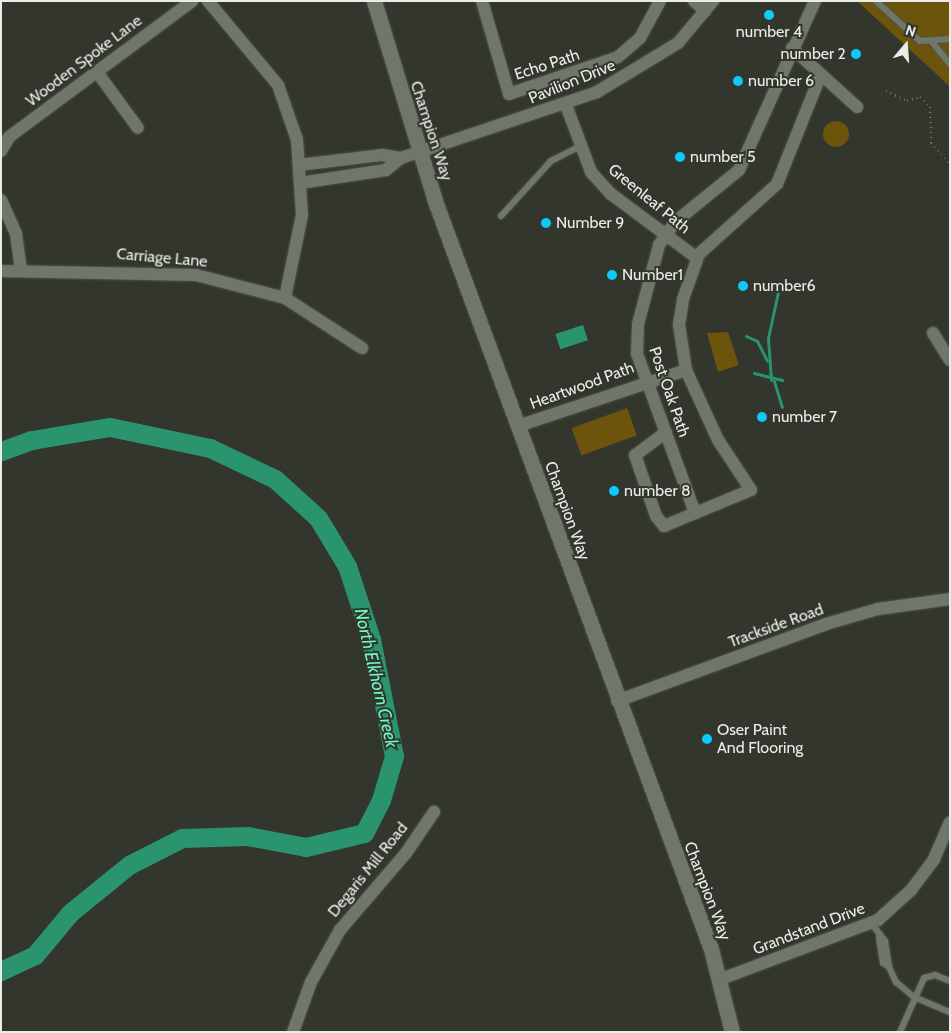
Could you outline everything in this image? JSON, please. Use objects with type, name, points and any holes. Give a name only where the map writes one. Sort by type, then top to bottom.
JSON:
[{"type":"main road","name":"Champion Way","points":[[374,1],[419,153],[617,701],[721,980],[732,1032]]},
{"type":"street","name":"Wooden Spoke Lane","points":[[1,151],[9,137],[192,1]]},
{"type":"street","points":[[208,1],[278,85],[297,140],[302,215],[285,298]]},
{"type":"street","name":"Echo Path","points":[[482,1],[509,94],[618,58],[640,38],[660,1]]},
{"type":"street","points":[[694,1],[709,6]]},
{"type":"street","name":"Post Oak Path","points":[[695,513],[647,380],[636,341],[655,257],[675,222],[738,170],[814,1]]},
{"type":"street","name":"Pavilion Drive","points":[[400,158],[566,105],[628,77],[678,43],[709,6]]},
{"type":"street","points":[[792,48],[857,107]]},
{"type":"street","points":[[97,72],[138,128]]},
{"type":"street","points":[[666,432],[636,455],[656,516],[664,526],[752,490],[718,440],[686,370],[679,325],[697,258],[777,184],[821,74]]},
{"type":"street","name":"Greenleaf Path","points":[[566,105],[579,147],[590,172],[611,194],[697,258]]},
{"type":"street","points":[[299,165],[382,155],[400,158]]},
{"type":"street","points":[[300,183],[386,170],[400,158]]},
{"type":"street","points":[[1,200],[16,234],[21,270]]},
{"type":"street","name":"Carriage Lane","points":[[1,270],[196,275],[285,298],[362,348]]},
{"type":"street","points":[[933,333],[950,360]]},
{"type":"street","name":"Heartwood Path","points":[[518,426],[647,380],[686,370]]},
{"type":"street","name":"Trackside Road","points":[[617,701],[826,624],[878,609],[950,599]]},
{"type":"street","name":"Degaris Mill Road","points":[[293,1032],[311,982],[340,930],[406,853],[434,812]]},
{"type":"street","name":"Grandstand Drive","points":[[721,980],[871,922],[911,890],[934,859],[950,822]]},
{"type":"lane","points":[[876,1],[920,41],[932,42],[950,39]]},
{"type":"lane","points":[[932,42],[950,64]]},
{"type":"lane","points":[[502,216],[544,167],[579,147]]},
{"type":"lane","points":[[871,922],[879,937],[883,963],[889,967],[896,982],[914,997],[950,1012]]},
{"type":"lane","points":[[900,1032],[924,978],[935,975],[950,981]]},
{"type":"path","points":[[886,91],[907,101],[920,97],[930,107],[931,143],[939,157],[950,164]]},
{"type":"shaded area","points":[[857,1],[950,1],[950,87],[945,82]]},
{"type":"shaded area","points":[[836,121],[845,125],[849,134],[845,143],[836,147],[827,143],[823,134],[827,125]]},
{"type":"shaded area","points":[[583,325],[588,340],[560,349],[555,334]]},
{"type":"shaded area","points":[[728,332],[739,365],[718,372],[707,333]]},
{"type":"shaded area","points":[[627,408],[637,435],[581,455],[572,428]]},
{"type":"waterway","points":[[771,380],[768,338],[780,283]]},
{"type":"waterway","points":[[746,336],[757,341],[767,361]]},
{"type":"waterway","points":[[754,373],[782,380]]},
{"type":"waterway","points":[[774,381],[782,407]]},
{"type":"waterway","name":"North Elkhorn Creek","points":[[1,451],[32,440],[110,427],[210,448],[275,479],[318,518],[347,566],[371,639],[394,756],[381,800],[364,833],[306,847],[248,836],[182,838],[129,865],[70,913],[35,955],[1,971]]},
{"type":"place","name":"number 4","points":[[769,15]]},
{"type":"place","name":"number 2","points":[[856,54]]},
{"type":"place","name":"number 6","points":[[738,81]]},
{"type":"place","name":"number 5","points":[[680,157]]},
{"type":"place","name":"Number 9","points":[[546,223]]},
{"type":"place","name":"Number1","points":[[612,275]]},
{"type":"place","name":"number6","points":[[743,286]]},
{"type":"place","name":"number 7","points":[[762,417]]},
{"type":"place","name":"number 8","points":[[614,491]]},
{"type":"place","name":"Oser Paint And Flooring","points":[[707,739]]}]
